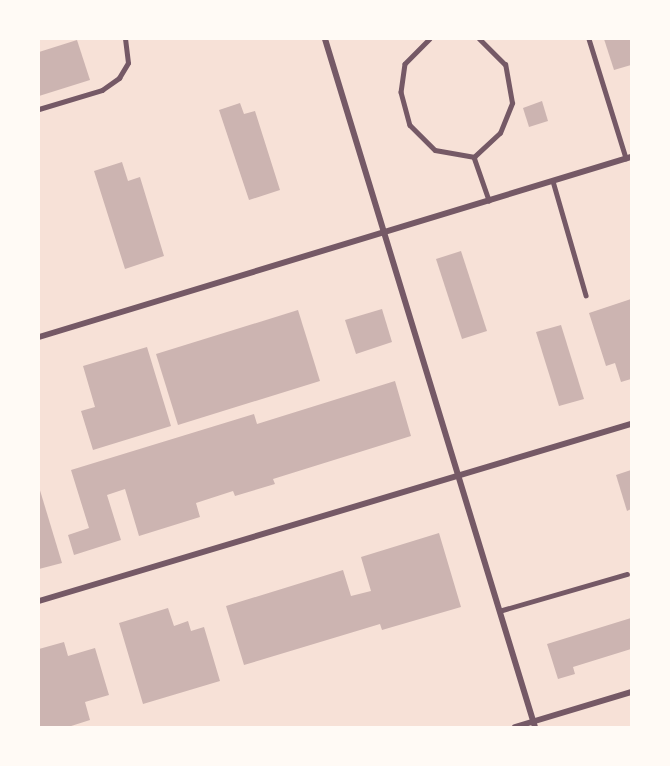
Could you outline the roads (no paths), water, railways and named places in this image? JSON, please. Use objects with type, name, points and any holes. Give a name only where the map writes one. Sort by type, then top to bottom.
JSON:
[{"type":"street","points":[[325,39],[382,232],[534,724]]},
{"type":"street","points":[[39,337],[629,158]]},
{"type":"street","points":[[39,602],[631,423]]},
{"type":"street","points":[[515,727],[534,724],[631,692]]},
{"type":"lane","points":[[39,109],[102,90],[120,78],[128,63],[125,39]]},
{"type":"lane","points":[[430,39],[405,64],[401,92],[410,125],[435,150],[474,158]]},
{"type":"lane","points":[[474,158],[500,133],[512,103],[505,65],[479,39]]},
{"type":"lane","points":[[589,39],[629,158]]},
{"type":"lane","points":[[474,158],[489,200]]},
{"type":"lane","points":[[553,181],[586,295]]},
{"type":"lane","points":[[499,611],[627,574]]}]
